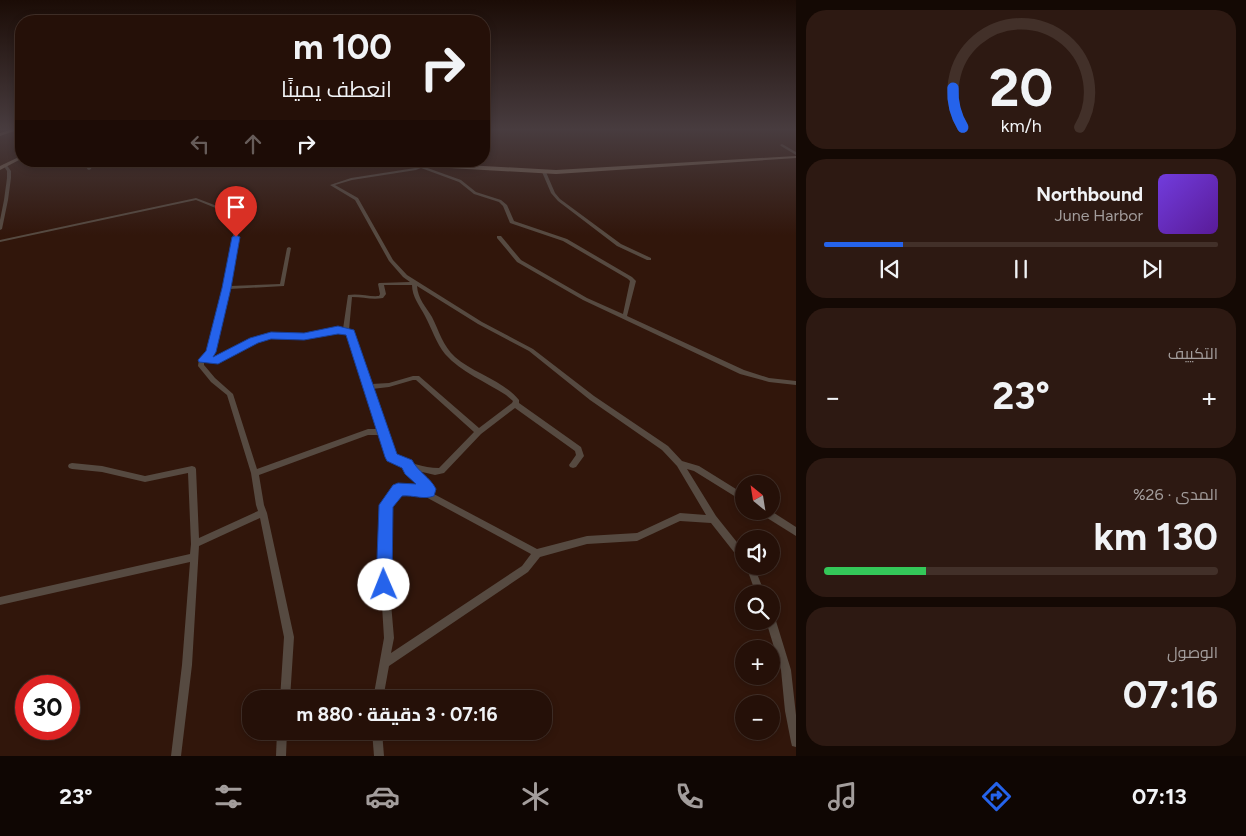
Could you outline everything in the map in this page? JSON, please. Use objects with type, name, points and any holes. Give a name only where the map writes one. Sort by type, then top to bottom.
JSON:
[{"type":"main road","points":[[442,167],[544,172],[658,164]]},
{"type":"street","points":[[0,229],[7,201],[10,170],[2,167]]},
{"type":"street","points":[[416,167],[351,179],[332,185],[354,196],[390,261],[405,276],[440,296],[480,323],[537,354],[606,408],[665,448],[680,464],[713,519],[735,547]]},
{"type":"street","points":[[424,167],[460,181],[475,193],[500,201],[505,206],[512,222],[564,240],[630,278],[633,281],[625,315],[623,316]]},
{"type":"street","points":[[544,172],[553,193],[559,200],[619,245],[649,258]]},
{"type":"street","points":[[0,242],[198,200],[224,210],[238,218],[227,288],[211,352],[201,363],[202,368],[230,394],[255,473],[260,505],[289,637],[286,690]]},
{"type":"street","points":[[499,238],[519,261],[585,299],[742,372],[769,380],[796,383]]},
{"type":"street","points":[[227,288],[282,285],[289,248]]},
{"type":"street","points":[[346,331],[350,296],[381,297],[383,294],[381,284],[415,283]]},
{"type":"street","points":[[415,283],[414,288],[418,299],[447,352],[454,359],[505,390],[516,400],[515,404]]},
{"type":"street","points":[[203,360],[214,361],[254,341],[271,335],[296,337],[338,330],[346,331],[353,336],[391,457],[407,464],[440,471],[479,432],[515,404]]},
{"type":"street","points":[[369,387],[389,385],[417,378],[479,432]]},
{"type":"street","points":[[515,404],[578,449],[580,456],[573,465]]},
{"type":"street","points":[[255,473],[368,432],[382,432]]},
{"type":"street","points":[[407,464],[410,470],[427,485],[429,492],[425,493]]},
{"type":"street","points":[[680,464],[696,468],[735,492]]},
{"type":"street","points":[[72,466],[102,469],[145,479],[192,469],[195,544],[187,665],[176,756]]},
{"type":"street","points":[[380,690],[389,638],[384,585],[386,505],[398,490],[412,489],[425,493],[537,553]]},
{"type":"street","points":[[195,544],[263,513]]},
{"type":"street","points":[[385,663],[525,569],[537,553],[587,540],[637,536],[680,517],[713,519]]},
{"type":"street","points":[[778,520],[796,532]]},
{"type":"street","points":[[0,601],[194,557]]},
{"type":"street","points":[[774,630],[786,670],[790,711],[796,742]]},
{"type":"street","points":[[281,756],[282,740]]},
{"type":"street","points":[[378,740],[379,756]]},
{"type":"route","points":[[236,237],[227,288],[211,352],[203,360],[214,361],[262,337],[271,335],[296,337],[338,330],[350,333],[356,344],[391,457],[407,464],[410,470],[429,489],[429,492],[425,493],[404,488],[398,490],[386,505],[383,557],[384,585]]}]
